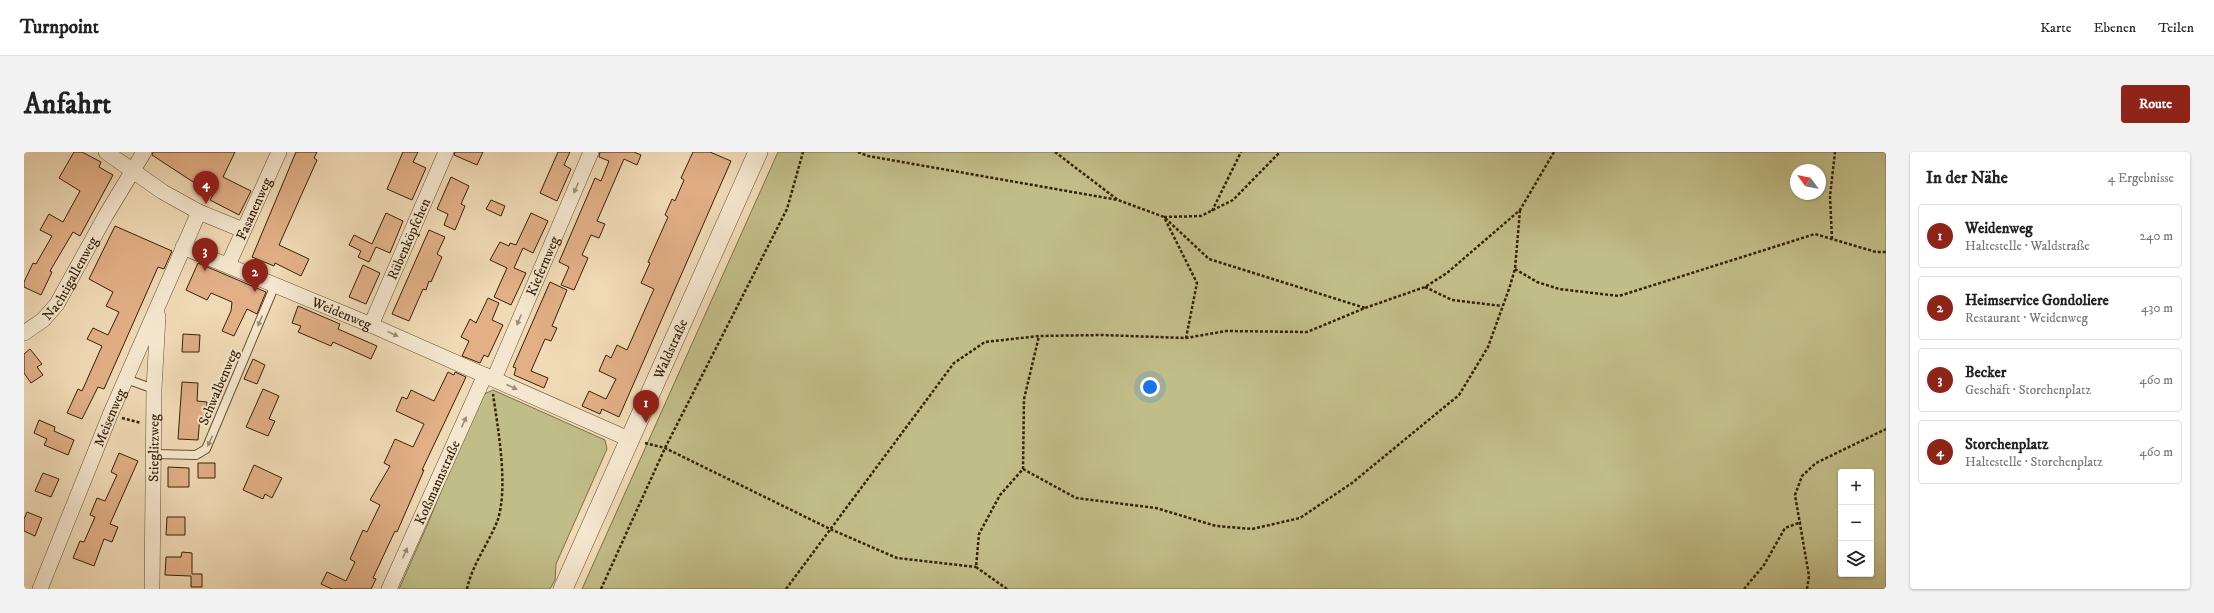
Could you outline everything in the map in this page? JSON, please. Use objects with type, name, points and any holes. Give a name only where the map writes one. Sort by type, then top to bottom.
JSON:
[{"type":"street","points":[[106,152],[163,192],[199,212],[243,230]]},
{"type":"street","name":"Nachtigallenweg","points":[[24,334],[43,320],[57,304],[106,215],[144,152]]},
{"type":"street","name":"Fasanenweg","points":[[228,265],[279,152]]},
{"type":"street","name":"Rübenköpfchen","points":[[371,325],[446,152]]},
{"type":"street","name":"Kiefernweg","points":[[490,377],[591,152]]},
{"type":"street","name":"Waldstraße","points":[[563,589],[631,440],[758,152]]},
{"type":"street","name":"Meisenweg","points":[[40,589],[110,415],[199,212]]},
{"type":"street","name":"Weidenweg","points":[[184,247],[371,325],[631,440]]},
{"type":"street","name":"Stieglitzweg","points":[[152,589],[154,390],[158,308]]},
{"type":"street","name":"Koßmannstraße","points":[[389,589],[490,377]]},
{"type":"lane","name":"Schwalbenweg","points":[[154,454],[196,455],[206,449],[275,285]]},
{"type":"lane","points":[[126,379],[154,390]]},
{"type":"path","points":[[601,589],[665,448],[787,209],[803,152]]},
{"type":"path","points":[[858,152],[868,156],[1118,200],[1164,217],[1201,216],[1233,200],[1280,152]]},
{"type":"path","points":[[1055,152],[1118,200]]},
{"type":"path","points":[[1212,211],[1241,152]]},
{"type":"path","points":[[786,589],[954,363],[985,342],[1039,336],[1102,335],[1186,338],[1226,331],[1307,332],[1365,308],[1424,287],[1447,273],[1520,210],[1554,152]]},
{"type":"path","points":[[1832,239],[1830,196],[1836,152]]},
{"type":"path","points":[[1023,469],[1076,498],[1156,508],[1216,526],[1252,529],[1300,518],[1352,483],[1459,395],[1488,347],[1515,269],[1520,210]]},
{"type":"path","points":[[1164,217],[1208,259],[1365,308]]},
{"type":"path","points":[[1164,217],[1197,283],[1186,338]]},
{"type":"path","points":[[1515,269],[1537,282],[1559,288],[1619,296],[1815,234],[1876,252],[1886,252]]},
{"type":"path","points":[[1424,287],[1452,300],[1502,306]]},
{"type":"path","points":[[976,567],[979,534],[1000,495],[1023,469],[1024,399],[1039,336]]},
{"type":"path","points":[[467,589],[497,521],[502,504],[499,423],[490,377]]},
{"type":"path","points":[[110,415],[154,427]]},
{"type":"path","points":[[1807,589],[1809,576],[1801,522],[1795,495],[1802,476],[1816,463],[1886,429]]},
{"type":"path","points":[[631,440],[665,448],[830,530],[897,558],[976,567],[1007,589]]},
{"type":"path","points":[[1744,589],[1764,565],[1785,528],[1801,522]]},
{"type":"shaded area","points":[[778,152],[1886,152],[1886,589],[582,589]]},
{"type":"shaded area","points":[[493,390],[605,440],[607,449],[556,564],[555,580],[550,589],[399,589],[426,528],[480,396]]},
{"type":"building","points":[[74,152],[82,152],[101,162],[99,167],[113,175],[80,236],[73,232],[50,271],[52,272],[41,295],[24,287],[24,282],[33,263],[36,264],[52,236],[40,230],[49,214],[63,222],[80,191],[59,178]]},
{"type":"building","points":[[153,152],[235,152],[223,177],[251,191],[239,215],[210,200],[213,195],[152,155]]},
{"type":"building","points":[[296,152],[317,152],[314,158],[317,160],[279,245],[309,259],[301,276],[275,263],[274,266],[252,257]]},
{"type":"building","points":[[403,152],[418,152],[413,162],[426,168],[412,200],[387,189]]},
{"type":"building","points":[[455,152],[483,152],[477,165],[454,155]]},
{"type":"building","points":[[558,152],[570,152],[564,165],[571,169],[557,201],[540,193]]},
{"type":"building","points":[[600,152],[634,152],[641,155],[637,165],[624,159],[597,221],[605,224],[599,238],[591,235],[582,255],[588,258],[574,290],[561,285],[569,267],[559,262],[595,178],[601,181],[609,161],[599,157]]},
{"type":"building","points":[[693,152],[710,152],[731,161],[619,417],[602,409],[600,414],[582,406],[589,391],[606,399],[616,379],[599,371],[606,355],[611,358],[617,345],[627,350],[654,289],[641,283],[650,263],[648,262],[668,217],[665,215],[672,199],[675,201],[684,180],[681,178]]},
{"type":"building","points":[[451,177],[469,186],[461,204],[465,206],[455,230],[444,225],[448,214],[437,209]]},
{"type":"building","points":[[491,200],[505,206],[501,216],[486,209]]},
{"type":"building","points":[[386,213],[403,221],[390,253],[376,247],[369,262],[358,257],[361,251],[349,245],[354,235],[372,244]]},
{"type":"building","points":[[531,213],[548,221],[533,253],[523,248],[514,268],[526,273],[511,305],[494,297],[507,268],[490,260],[500,242],[509,246],[510,243],[516,245]]},
{"type":"building","points":[[115,226],[172,251],[164,269],[158,267],[104,389],[98,387],[82,419],[67,413],[78,389],[82,391],[102,346],[87,339],[93,328],[108,335],[119,312],[106,306],[113,292],[89,279]]},
{"type":"building","points":[[429,230],[445,237],[437,254],[442,257],[431,282],[429,281],[426,290],[423,289],[409,321],[392,314]]},
{"type":"building","points":[[198,263],[266,292],[257,314],[247,309],[234,336],[222,331],[231,311],[232,302],[211,293],[207,300],[186,290]]},
{"type":"building","points":[[363,265],[380,273],[366,304],[349,297]]},
{"type":"building","points":[[550,282],[567,290],[552,326],[557,328],[551,341],[545,339],[531,371],[548,378],[544,388],[514,375],[516,368],[513,367]]},
{"type":"building","points":[[488,298],[499,303],[492,320],[503,325],[488,357],[484,355],[480,363],[462,356],[469,341],[461,337],[470,319],[476,323]]},
{"type":"building","points":[[298,306],[340,324],[338,329],[377,346],[371,359],[333,342],[331,346],[298,332],[301,326],[292,323]]},
{"type":"building","points":[[183,334],[200,335],[199,352],[182,352]]},
{"type":"building","points":[[30,349],[42,364],[37,367],[43,375],[31,383],[24,373],[24,354]]},
{"type":"building","points":[[253,359],[265,365],[257,384],[244,379]]},
{"type":"building","points":[[448,372],[454,375],[455,372],[466,377],[422,470],[424,470],[397,532],[395,531],[373,578],[376,579],[371,589],[332,589],[321,584],[327,572],[346,581],[355,562],[350,559],[363,530],[367,532],[380,505],[370,500],[390,466],[384,463],[395,439],[413,447],[424,424],[396,411],[402,397],[407,399],[411,390],[434,401]]},
{"type":"building","points":[[182,382],[198,383],[197,401],[207,402],[206,416],[200,416],[198,440],[178,439]]},
{"type":"building","points":[[263,389],[279,396],[269,419],[275,421],[268,436],[246,427]]},
{"type":"building","points":[[39,420],[55,427],[54,431],[74,440],[68,455],[44,445],[47,439],[34,433]]},
{"type":"building","points":[[119,453],[138,461],[110,524],[118,527],[112,542],[104,539],[94,566],[73,558],[80,541],[84,542],[95,517],[90,515],[97,498],[105,501],[117,475],[111,472]]},
{"type":"building","points":[[198,463],[215,463],[215,478],[198,478]]},
{"type":"building","points":[[254,465],[282,478],[272,498],[265,494],[263,499],[243,490]]},
{"type":"building","points":[[168,467],[189,468],[189,487],[168,487]]},
{"type":"building","points":[[43,473],[59,479],[51,497],[35,491]]},
{"type":"building","points":[[27,512],[42,518],[35,536],[24,531],[24,519]]},
{"type":"building","points":[[167,517],[185,517],[185,535],[166,535]]},
{"type":"building","points":[[182,552],[192,553],[192,574],[202,574],[202,587],[191,587],[191,576],[165,575],[166,557],[181,557]]},
{"type":"place","name":"Storchenplatz","points":[[206,204]]},
{"type":"place","name":"Becker","points":[[205,271]]},
{"type":"place","name":"Heimservice Gondoliere","points":[[255,292]]},
{"type":"place","name":"Weidenweg","points":[[646,423]]}]
